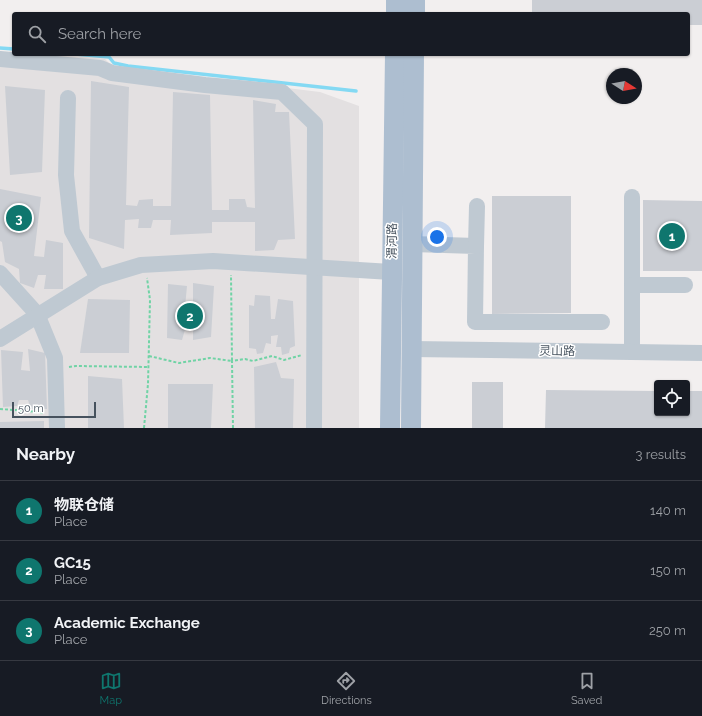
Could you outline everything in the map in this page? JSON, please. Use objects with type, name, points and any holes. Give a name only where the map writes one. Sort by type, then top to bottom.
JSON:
[{"type":"main road","points":[[396,0],[396,12]]},
{"type":"main road","points":[[415,0],[415,12]]},
{"type":"main road","name":"渭河路","points":[[390,428],[395,56]]},
{"type":"main road","name":"渭河路","points":[[411,428],[414,56]]},
{"type":"street","points":[[0,59],[100,68],[120,74],[205,85],[282,92],[315,124],[314,428]]},
{"type":"street","points":[[68,98],[66,175],[72,231],[98,278]]},
{"type":"street","points":[[632,197],[632,352]]},
{"type":"street","points":[[477,206],[475,322],[602,322]]},
{"type":"street","points":[[412,244],[476,246]]},
{"type":"street","points":[[0,339],[37,314],[98,278],[145,265],[213,261],[391,272]]},
{"type":"street","points":[[0,273],[37,314],[55,358],[57,426]]},
{"type":"street","points":[[632,286],[684,285]]},
{"type":"street","name":"灵山路","points":[[411,349],[702,353]]},
{"type":"path","points":[[231,262],[233,428]]},
{"type":"path","points":[[144,428],[149,356],[150,300],[145,265]]},
{"type":"path","points":[[149,356],[179,363],[210,358],[232,361],[245,359],[253,361],[272,356],[284,360],[299,355],[315,354]]},
{"type":"path","points":[[56,370],[76,366],[148,367]]},
{"type":"path","points":[[0,409],[40,412],[57,426]]},
{"type":"shaded area","points":[[0,52],[12,53],[12,56],[60,56],[105,59],[113,67],[320,92],[359,106],[359,428],[0,428]]},
{"type":"building","points":[[532,0],[702,0],[702,25],[690,25],[690,12],[532,12]]},
{"type":"building","points":[[91,81],[129,87],[126,205],[137,206],[139,200],[153,199],[153,206],[171,206],[173,92],[210,95],[212,210],[229,210],[229,199],[245,199],[247,207],[255,208],[253,100],[276,104],[275,112],[289,112],[295,239],[278,240],[274,250],[255,251],[255,222],[212,222],[212,233],[170,235],[171,220],[153,220],[151,228],[138,228],[139,219],[125,220],[124,249],[89,238]]},
{"type":"building","points":[[5,86],[45,90],[42,172],[10,175]]},
{"type":"building","points":[[0,189],[41,197],[34,256],[44,257],[46,240],[63,243],[63,289],[44,289],[46,275],[38,275],[34,288],[20,283],[19,269],[5,262],[2,242],[0,241]]},
{"type":"building","points":[[492,196],[571,196],[571,313],[492,314]]},
{"type":"building","points":[[643,200],[702,201],[702,271],[643,271]]},
{"type":"building","points":[[193,283],[214,286],[211,337],[193,340],[193,325],[186,326],[182,340],[167,338],[168,284],[187,286],[185,307],[193,306]]},
{"type":"building","points":[[255,295],[270,296],[271,319],[275,319],[278,299],[293,301],[295,346],[290,348],[289,353],[282,355],[281,347],[276,347],[278,335],[271,336],[271,344],[266,343],[263,353],[257,354],[256,349],[249,348],[249,305],[254,306]]},
{"type":"building","points":[[88,299],[130,300],[129,353],[80,353]]},
{"type":"building","points":[[28,349],[45,353],[47,409],[31,409],[28,400],[19,400],[17,406],[3,407],[1,350],[23,352],[21,370],[30,371]]},
{"type":"building","points":[[276,362],[281,378],[294,379],[293,428],[255,428],[254,367]]},
{"type":"building","points":[[88,376],[122,379],[124,428],[88,428]]},
{"type":"building","points":[[472,382],[503,382],[503,428],[472,428]]},
{"type":"building","points":[[168,384],[213,384],[211,428],[168,428]]},
{"type":"building","points":[[546,390],[654,391],[654,416],[690,416],[690,391],[702,391],[702,428],[545,428]]},
{"type":"building","points":[[44,421],[44,428],[0,428],[0,422]]},
{"type":"waterway","points":[[0,48],[12,49]]},
{"type":"waterway","points":[[98,56],[109,57],[114,63],[128,66],[356,91]]},
{"type":"place","name":"Academic Exchange","points":[[19,218]]},
{"type":"place","name":"物联仓储","points":[[672,236]]},
{"type":"place","name":"GC15","points":[[190,316]]}]
